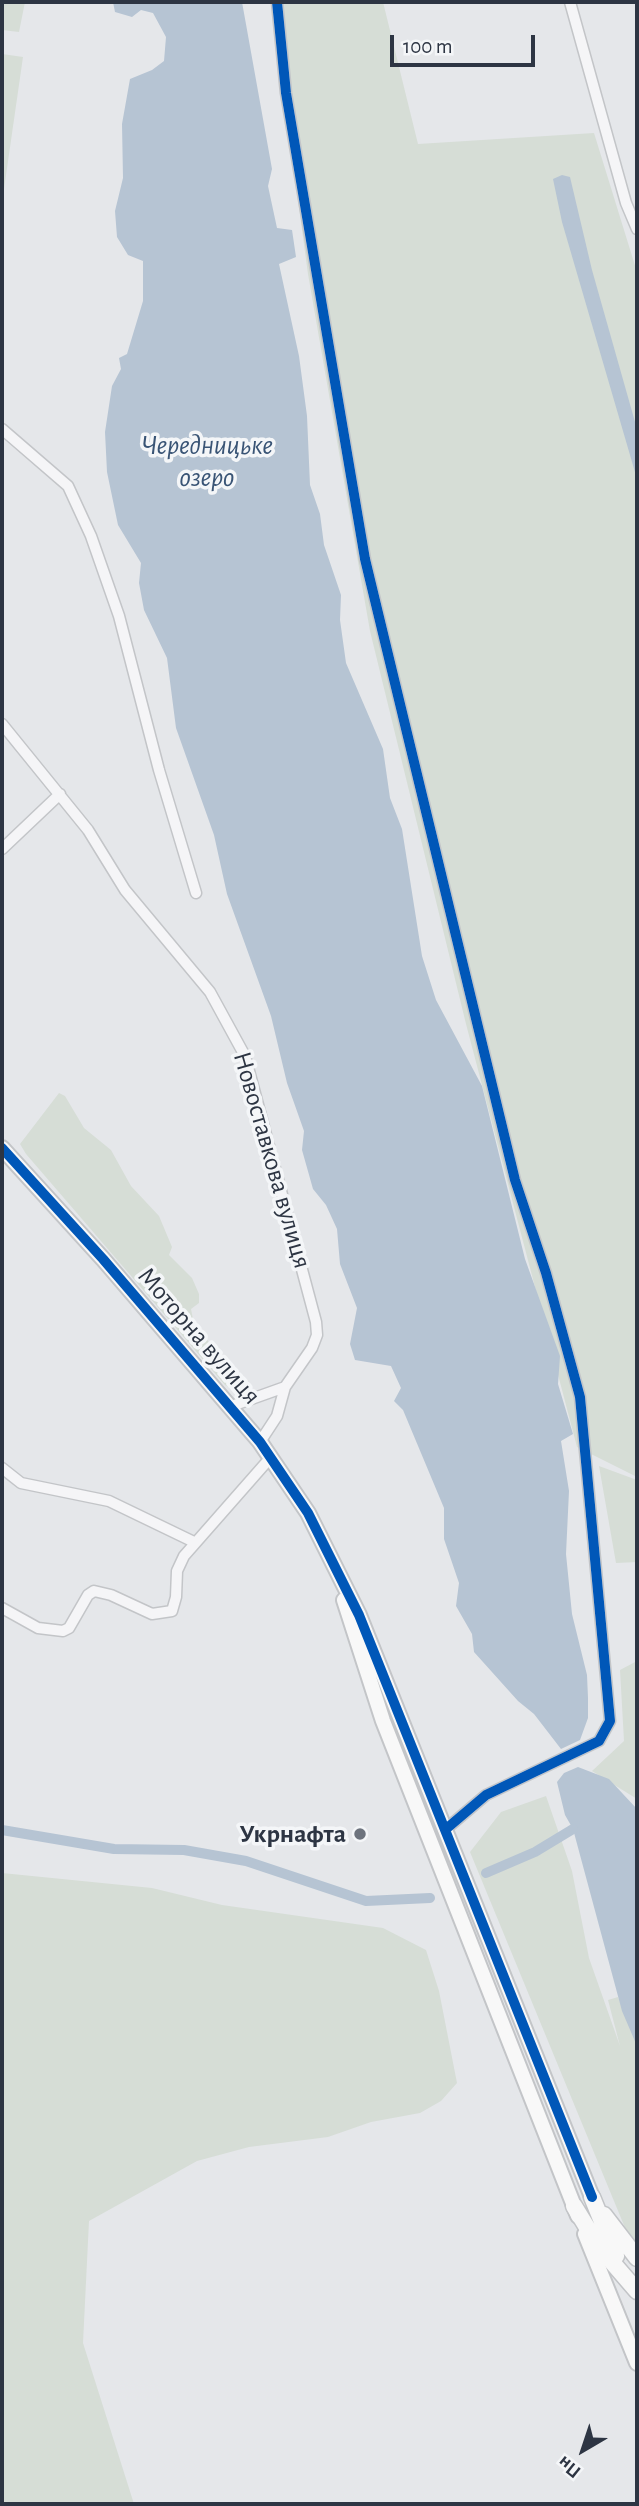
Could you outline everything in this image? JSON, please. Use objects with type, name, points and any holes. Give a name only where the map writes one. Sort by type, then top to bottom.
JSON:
[{"type":"main road","points":[[574,2206],[599,2246],[637,2291],[609,2245],[592,2197]]},
{"type":"main road","points":[[592,2197],[637,2258]]},
{"type":"street","points":[[277,2],[286,93],[365,559],[515,1180],[546,1273],[580,1397],[610,1721],[599,1741],[486,1794],[446,1829]]},
{"type":"street","points":[[570,2],[615,164],[637,229]]},
{"type":"street","points":[[2,429],[68,486],[91,536],[119,616],[159,770],[196,892]]},
{"type":"street","name":"Новоставкова вулиця","points":[[2,724],[88,830],[125,890],[210,992],[245,1056],[316,1322],[317,1335],[312,1348],[285,1387],[277,1416],[260,1442]]},
{"type":"street","points":[[2,849],[60,794]]},
{"type":"street","name":"Моторна вулиця","points":[[2,1148],[103,1259],[260,1442],[308,1513],[336,1572]]},
{"type":"street","points":[[229,1407],[285,1387]]},
{"type":"street","points":[[2,1608],[38,1628],[63,1631],[69,1628],[88,1595],[99,1590],[152,1614],[167,1614],[172,1611],[176,1597],[177,1572],[194,1542],[219,1519],[271,1457]]},
{"type":"street","points":[[2,1468],[21,1483],[109,1502],[194,1542]]},
{"type":"street","points":[[336,1572],[359,1615],[592,2197]]},
{"type":"street","points":[[336,1572],[383,1721],[637,2362]]},
{"type":"street","points":[[510,2043],[528,2036]]},
{"type":"shaded area","points":[[2,2],[25,2],[19,32],[2,30]]},
{"type":"shaded area","points":[[271,2],[383,2],[418,144],[594,133],[637,272],[637,1477],[577,1447],[466,1024],[370,631],[308,274]]},
{"type":"shaded area","points":[[2,54],[23,57],[4,189],[2,188]]},
{"type":"shaded area","points":[[59,1093],[65,1096],[84,1128],[111,1150],[131,1186],[159,1216],[172,1247],[169,1255],[192,1278],[199,1294],[199,1303],[191,1309],[193,1319],[238,1385],[236,1391],[225,1385],[20,1144]]},
{"type":"shaded area","points":[[599,1466],[637,1480],[637,1562],[616,1563]]},
{"type":"shaded area","points":[[637,1661],[637,1799],[592,1771],[624,1741],[620,1670]]},
{"type":"shaded area","points":[[546,1796],[572,1871],[589,1958],[620,2046],[608,2000],[618,1997],[637,2043],[637,2242],[628,2235],[470,1852],[501,1812]]},
{"type":"shaded area","points":[[2,1873],[152,1888],[222,1905],[383,1928],[426,1950],[439,1991],[457,2083],[441,2101],[420,2113],[371,2122],[328,2137],[249,2147],[197,2161],[89,2221],[83,2343],[134,2504],[2,2504]]},
{"type":"water","name":"Чередницьке озеро","points":[[113,2],[242,2],[272,169],[268,186],[277,228],[292,230],[296,257],[279,264],[299,356],[307,416],[310,485],[320,514],[324,545],[341,595],[340,620],[346,663],[383,749],[390,798],[402,829],[422,956],[436,1000],[482,1086],[525,1259],[560,1356],[558,1384],[573,1434],[561,1441],[569,1491],[566,1554],[572,1614],[587,1675],[588,1698],[588,1718],[580,1740],[561,1749],[534,1714],[518,1701],[474,1652],[472,1634],[456,1606],[459,1583],[444,1539],[444,1508],[403,1410],[394,1401],[401,1388],[391,1366],[355,1360],[350,1344],[357,1308],[340,1264],[337,1229],[326,1205],[313,1189],[302,1150],[304,1131],[287,1083],[271,1016],[227,894],[214,835],[176,728],[167,658],[144,610],[139,583],[141,563],[118,525],[107,472],[105,432],[112,386],[121,369],[119,358],[127,354],[143,301],[143,261],[128,255],[117,237],[115,211],[123,178],[122,124],[130,79],[152,70],[164,61],[166,37],[153,13],[141,10],[132,17],[115,12]]},
{"type":"water","points":[[562,175],[570,177],[592,270],[637,429],[637,479],[562,222],[553,179]]},
{"type":"water","points":[[578,1767],[609,1779],[637,1809],[637,2046],[622,2011],[573,1829],[565,1815],[557,1782],[564,1773]]},
{"type":"waterway","points":[[486,1873],[535,1852],[573,1829]]},
{"type":"waterway","points":[[2,1830],[114,1849],[184,1850],[246,1861],[366,1901],[430,1898]]},
{"type":"cycle path","points":[[277,2],[286,93],[365,559],[515,1180],[546,1273],[580,1397],[610,1721],[599,1741],[486,1795],[446,1829]]},
{"type":"cycle path","points":[[2,1148],[103,1259],[260,1442],[308,1513],[359,1615],[592,2197]]},
{"type":"place","name":"Укрнафта","points":[[360,1834]]}]
